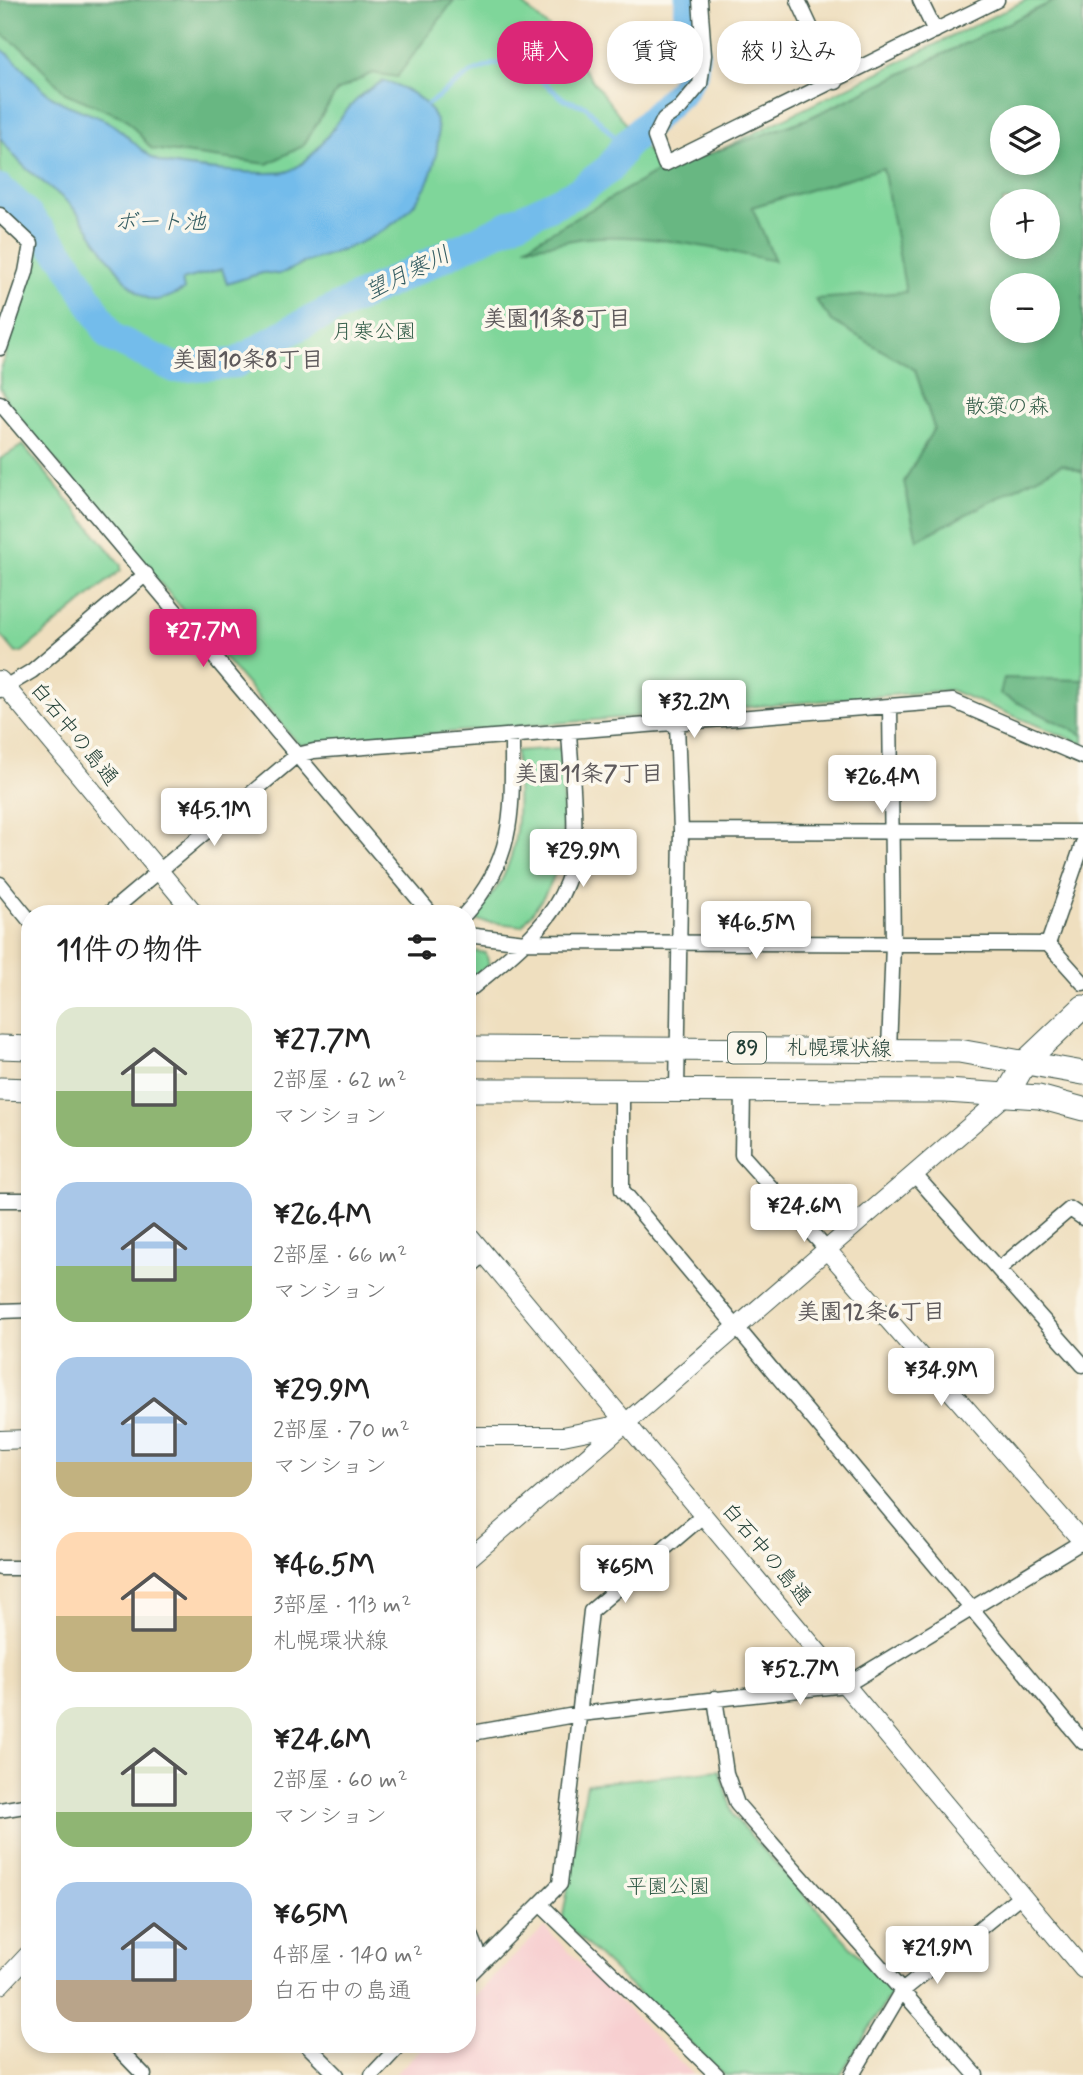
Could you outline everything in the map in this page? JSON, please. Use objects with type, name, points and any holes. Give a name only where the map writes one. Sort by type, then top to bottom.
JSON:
[{"type":"main road","points":[[1007,1094],[1026,1061],[1083,1007]]},
{"type":"main road","points":[[0,1047],[21,1048]]},
{"type":"main road","name":"札幌環状線","points":[[476,1048],[576,1051],[678,1047],[959,1051],[1026,1061],[1078,1065]]},
{"type":"main road","points":[[1007,1094],[1078,1065]]},
{"type":"main road","points":[[0,1089],[21,1090]]},
{"type":"main road","name":"札幌環状線","points":[[476,1090],[1007,1094],[1039,1097],[1083,1109]]},
{"type":"street","points":[[701,0],[704,55],[700,84],[680,108],[664,120],[655,137],[665,164],[832,84]]},
{"type":"street","points":[[798,0],[808,21]]},
{"type":"street","points":[[920,0],[935,31]]},
{"type":"street","points":[[861,69],[997,0]]},
{"type":"street","points":[[0,215],[31,244],[26,272],[0,348]]},
{"type":"street","points":[[0,403],[423,905]]},
{"type":"street","points":[[2,685],[32,671],[146,574]]},
{"type":"street","name":"白石中の島通","points":[[2,685],[187,905]]},
{"type":"street","points":[[119,905],[297,755],[953,701],[1083,757]]},
{"type":"street","points":[[889,1050],[893,944],[890,707]]},
{"type":"street","points":[[677,724],[681,831],[677,1091]]},
{"type":"street","points":[[476,984],[525,942],[545,919],[567,881],[574,831],[569,732]]},
{"type":"street","points":[[473,905],[482,895],[506,849],[512,792],[512,737]]},
{"type":"street","points":[[681,831],[1083,832]]},
{"type":"street","points":[[1048,944],[1083,843]]},
{"type":"street","points":[[0,884],[21,909]]},
{"type":"street","points":[[476,936],[525,942],[1048,944],[1083,983]]},
{"type":"street","points":[[622,1090],[622,1190],[1083,1742]]},
{"type":"street","points":[[476,1732],[580,1714],[846,1685],[973,1611],[1083,1541],[742,1155],[743,1091]]},
{"type":"street","points":[[476,1552],[1007,1094]]},
{"type":"street","points":[[914,1174],[1083,1366]]},
{"type":"street","points":[[0,1200],[21,1199]]},
{"type":"street","points":[[999,1269],[1070,1209],[1083,1218]]},
{"type":"street","name":"白石中の島通","points":[[476,1244],[1082,1965]]},
{"type":"street","points":[[476,1262],[485,1254]]},
{"type":"street","points":[[0,1311],[21,1310]]},
{"type":"street","points":[[476,1436],[563,1436],[625,1423]]},
{"type":"street","points":[[0,1440],[21,1439]]},
{"type":"street","points":[[476,1968],[560,1884],[591,1611],[704,1515]]},
{"type":"street","points":[[0,1568],[21,1568]]},
{"type":"street","points":[[715,1698],[726,1773],[737,1804],[976,2075]]},
{"type":"street","points":[[0,1810],[21,1806]]},
{"type":"street","points":[[852,2075],[901,1992],[1021,1895]]},
{"type":"street","points":[[540,1904],[717,2075]]},
{"type":"street","points":[[476,1947],[482,1962]]},
{"type":"street","points":[[0,1985],[21,1964]]},
{"type":"street","points":[[123,2053],[144,2075]]},
{"type":"street","points":[[315,2053],[337,2075]]},
{"type":"street","points":[[372,2075],[393,2053]]},
{"type":"shaded area","points":[[544,1927],[694,2075],[394,2075],[417,2053],[476,2053],[476,1994]]},
{"type":"green space","name":"月寒公園","points":[[0,0],[518,0],[541,21],[497,21],[497,84],[593,84],[593,81],[667,176],[855,84],[861,84],[861,81],[1026,0],[1083,0],[1083,744],[950,690],[299,745],[10,408],[0,387],[0,373],[39,242],[0,206]]},
{"type":"green space","points":[[0,0],[454,0],[397,77],[372,73],[337,91],[303,146],[267,164],[152,149],[125,118],[65,93],[25,50],[0,33]]},
{"type":"green space","name":"散策の森","points":[[1056,0],[1083,0],[1083,472],[1062,464],[917,540],[904,482],[934,428],[915,370],[832,321],[815,299],[906,292],[883,168],[752,207],[775,261],[634,237],[586,238],[527,246],[655,173],[807,119]]},
{"type":"green space","points":[[23,445],[121,565],[121,570],[22,652],[16,653],[0,634],[0,459]]},
{"type":"green space","points":[[1004,678],[1083,680],[1083,735],[1000,694]]},
{"type":"green space","points":[[561,748],[563,836],[558,864],[548,889],[522,926],[476,921],[476,914],[498,886],[513,850],[517,818],[516,751]]},
{"type":"green space","points":[[476,951],[486,953],[489,965],[476,975]]},
{"type":"green space","name":"平園公園","points":[[719,1770],[734,1817],[892,1992],[840,2075],[724,2075],[562,1921],[587,1784]]},
{"type":"water","name":"ボート池","points":[[0,48],[53,97],[107,121],[158,161],[245,172],[280,173],[302,163],[314,153],[355,102],[384,81],[413,94],[429,108],[437,127],[438,138],[434,165],[413,206],[377,234],[356,244],[282,273],[263,273],[227,284],[222,269],[182,280],[184,290],[172,296],[149,299],[140,294],[120,273],[72,206],[24,167],[0,138]]},
{"type":"waterway","name":"望月寒川","points":[[0,189],[22,209],[65,259],[111,337],[175,368],[236,363],[295,328],[578,192],[610,168],[624,147],[682,90],[693,72],[695,52],[688,10],[690,0]]},
{"type":"waterway","points":[[428,104],[471,73],[494,64],[510,63],[532,73],[565,100],[585,106],[624,147]]},
{"type":"district","name":"美園11条8丁目","points":[[557,320]]},
{"type":"district","name":"美園10条8丁目","points":[[248,361]]},
{"type":"district","name":"美園11条7丁目","points":[[589,775]]},
{"type":"district","name":"美園12条6丁目","points":[[871,1313]]}]
